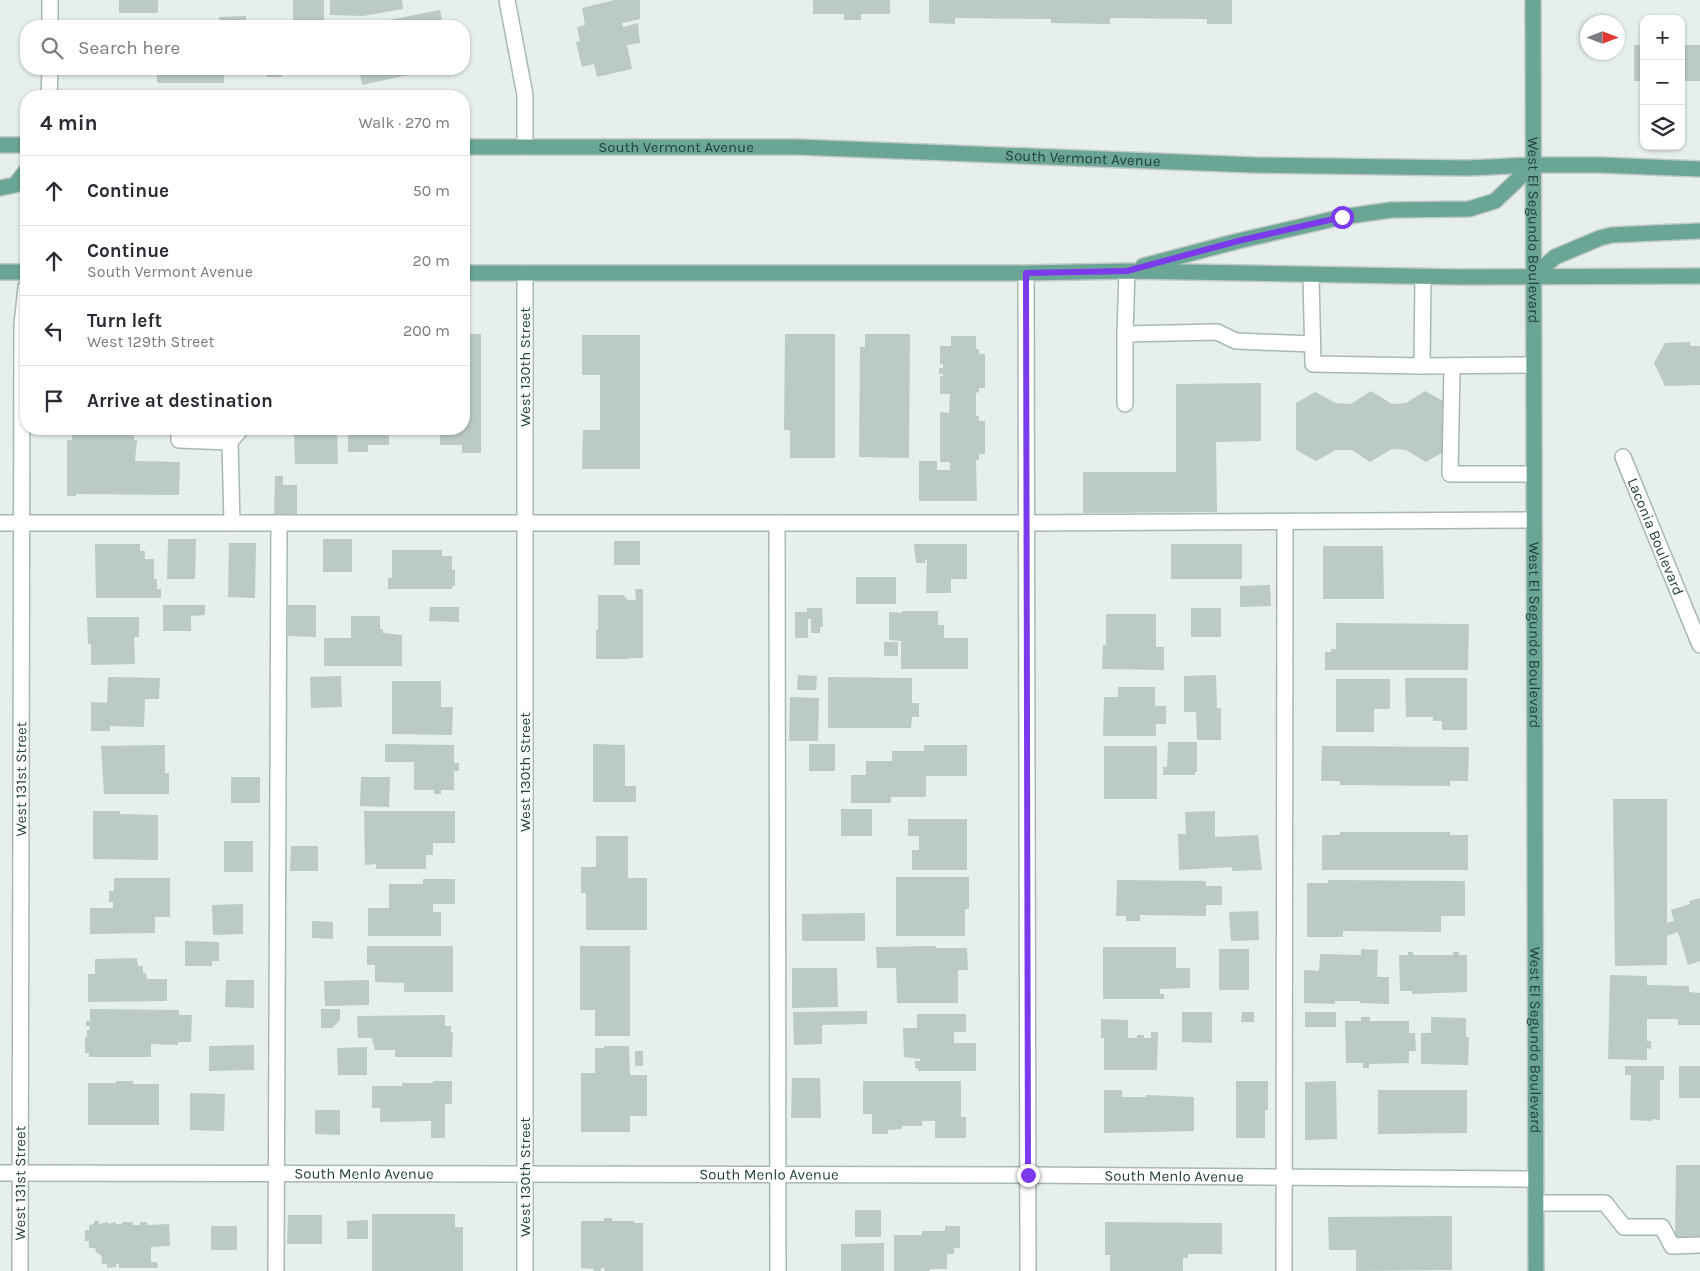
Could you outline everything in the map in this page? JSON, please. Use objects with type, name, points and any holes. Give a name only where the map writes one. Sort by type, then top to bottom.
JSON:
[{"type":"main road","name":"West El Segundo Boulevard","points":[[1533,0],[1536,1271]]},
{"type":"main road","points":[[0,145],[20,145]]},
{"type":"main road","name":"South Vermont Avenue","points":[[470,147],[797,148],[1254,165],[1468,168],[1533,165],[1600,165],[1700,169]]},
{"type":"main road","points":[[1127,271],[1238,241],[1342,217],[1391,210],[1469,209],[1495,201],[1533,165]]},
{"type":"main road","points":[[0,188],[15,185],[20,179]]},
{"type":"main road","points":[[1533,276],[1555,257],[1600,238],[1612,235],[1700,231]]},
{"type":"main road","points":[[470,272],[1026,273],[1127,271],[1423,276],[1700,276]]},
{"type":"main road","points":[[0,272],[20,272]]},
{"type":"street","points":[[50,0],[50,20]]},
{"type":"street","points":[[507,0],[525,95],[525,148]]},
{"type":"street","points":[[49,90],[50,75]]},
{"type":"street","points":[[1125,404],[1127,271]]},
{"type":"street","name":"West 130th Street","points":[[525,273],[525,1271]]},
{"type":"street","points":[[1026,273],[1028,1271]]},
{"type":"street","points":[[1311,275],[1312,364],[1422,366],[1534,365]]},
{"type":"street","points":[[1422,366],[1423,276]]},
{"type":"street","points":[[1126,334],[1216,332],[1236,341],[1312,344]]},
{"type":"street","points":[[1452,366],[1450,474],[1534,474]]},
{"type":"street","name":"West 131st Street","points":[[20,1271],[21,435]]},
{"type":"street","points":[[179,435],[179,440],[230,442]]},
{"type":"street","points":[[232,524],[230,442],[236,435]]},
{"type":"street","name":"Laconia Boulevard","points":[[1623,456],[1700,645]]},
{"type":"street","points":[[0,524],[1028,524],[1534,520]]},
{"type":"street","points":[[1284,1271],[1285,522]]},
{"type":"street","points":[[276,1271],[279,524]]},
{"type":"street","points":[[777,524],[778,1271]]},
{"type":"street","name":"South Menlo Avenue","points":[[0,1172],[1028,1175],[1536,1179]]},
{"type":"street","points":[[1536,1203],[1605,1203],[1624,1227],[1662,1227],[1672,1246],[1700,1245]]},
{"type":"building","points":[[119,0],[158,0],[158,13],[119,13]]},
{"type":"building","points":[[293,0],[324,0],[324,20],[293,20]]},
{"type":"building","points":[[330,0],[402,0],[403,9],[363,16],[330,15]]},
{"type":"building","points":[[614,0],[640,0],[640,19],[622,23],[623,27],[638,23],[640,43],[627,45],[632,69],[597,77],[594,64],[582,67],[576,42],[580,41],[577,27],[585,25],[582,8]]},
{"type":"building","points":[[813,0],[890,0],[890,14],[861,14],[861,20],[844,20],[844,14],[813,14]]},
{"type":"building","points":[[929,0],[1232,0],[1232,24],[1207,24],[1207,19],[1110,18],[1110,24],[1051,23],[1051,19],[955,18],[955,24],[929,23]]},
{"type":"building","points":[[440,10],[442,20],[389,20]]},
{"type":"building","points":[[246,16],[246,20],[219,20],[219,17]]},
{"type":"building","points":[[1634,45],[1640,45],[1640,81],[1634,81]]},
{"type":"building","points":[[1685,45],[1700,45],[1700,81],[1685,81]]},
{"type":"building","points":[[157,75],[224,75],[224,83],[157,83]]},
{"type":"building","points":[[267,75],[282,75],[282,77],[267,77]]},
{"type":"building","points":[[360,75],[408,75],[362,85]]},
{"type":"building","points":[[470,334],[481,334],[481,453],[462,453],[462,445],[440,445],[440,435],[470,435]]},
{"type":"building","points":[[785,334],[835,334],[835,458],[790,458],[790,430],[784,430]]},
{"type":"building","points":[[865,334],[910,334],[909,458],[859,457],[860,347],[865,347]]},
{"type":"building","points":[[582,335],[640,335],[640,469],[582,469],[583,430],[600,430],[600,375],[582,375]]},
{"type":"building","points":[[951,336],[976,336],[976,349],[979,349],[979,354],[985,354],[985,388],[979,388],[979,393],[976,392],[976,416],[979,416],[979,421],[985,421],[985,454],[979,454],[979,460],[976,460],[977,501],[919,501],[919,461],[937,461],[937,470],[950,470],[950,462],[940,462],[940,412],[949,413],[950,394],[940,394],[940,376],[943,376],[943,374],[939,374],[939,368],[943,368],[943,364],[940,364],[940,346],[951,346]]},
{"type":"building","points":[[1690,342],[1690,346],[1700,346],[1700,385],[1665,386],[1654,363],[1665,343]]},
{"type":"building","points":[[1261,383],[1261,441],[1216,442],[1217,512],[1083,513],[1083,472],[1176,472],[1176,384]]},
{"type":"building","points":[[1371,391],[1392,404],[1406,403],[1425,391],[1447,403],[1447,450],[1426,462],[1406,450],[1392,449],[1370,462],[1352,450],[1336,450],[1316,461],[1296,450],[1296,403],[1315,392],[1336,403],[1351,404]]},
{"type":"building","points":[[72,435],[134,435],[134,440],[137,440],[135,461],[180,462],[179,495],[76,494],[76,496],[67,496],[67,440],[72,440]]},
{"type":"building","points":[[294,435],[337,435],[338,464],[295,464]]},
{"type":"building","points":[[348,435],[389,435],[389,445],[368,445],[368,452],[348,452]]},
{"type":"building","points":[[275,476],[283,476],[283,485],[297,485],[297,516],[274,516]]},
{"type":"building","points":[[168,539],[196,539],[195,579],[167,579]]},
{"type":"building","points":[[323,539],[352,539],[352,572],[323,572]]},
{"type":"building","points":[[614,541],[640,541],[640,565],[614,565]]},
{"type":"building","points":[[229,543],[256,543],[255,598],[228,597]]},
{"type":"building","points":[[95,544],[140,544],[140,551],[145,551],[145,559],[154,559],[154,579],[157,579],[157,589],[161,589],[161,598],[96,598]]},
{"type":"building","points":[[914,544],[967,544],[967,579],[951,579],[951,593],[926,593],[927,560],[925,560],[925,563],[916,563]]},
{"type":"building","points":[[1171,544],[1242,544],[1242,579],[1171,579]]},
{"type":"building","points":[[1323,546],[1383,546],[1384,599],[1323,599]]},
{"type":"building","points":[[392,550],[442,550],[442,556],[452,556],[452,570],[455,570],[455,586],[452,586],[452,589],[388,589],[388,578],[392,578]]},
{"type":"building","points":[[856,577],[896,577],[896,604],[856,604]]},
{"type":"building","points":[[1270,585],[1271,606],[1240,607],[1240,586]]},
{"type":"building","points":[[635,589],[643,589],[643,658],[596,659],[598,595],[623,595],[628,600],[636,600]]},
{"type":"building","points":[[163,605],[205,605],[205,615],[191,616],[191,631],[163,631]]},
{"type":"building","points":[[288,605],[316,605],[316,637],[288,636]]},
{"type":"building","points":[[430,607],[459,607],[459,622],[429,621]]},
{"type":"building","points":[[807,608],[822,608],[823,627],[820,627],[820,633],[811,633],[811,619],[808,619],[808,638],[795,638],[795,612],[807,612]]},
{"type":"building","points":[[1191,608],[1221,608],[1221,637],[1191,637]]},
{"type":"building","points":[[902,611],[938,611],[938,625],[944,625],[944,638],[968,638],[968,669],[901,669],[901,641],[889,640],[889,612],[902,613]]},
{"type":"building","points":[[1106,614],[1156,614],[1156,647],[1164,647],[1164,670],[1102,669],[1103,645],[1106,645]]},
{"type":"building","points":[[351,616],[380,616],[380,629],[383,629],[383,633],[402,635],[402,666],[324,666],[324,638],[351,638]]},
{"type":"building","points":[[87,617],[139,617],[139,637],[134,637],[135,664],[91,665],[91,644],[88,644]]},
{"type":"building","points":[[1336,623],[1469,624],[1468,670],[1325,670],[1325,652],[1331,652],[1331,649],[1336,649]]},
{"type":"building","points":[[884,642],[898,642],[898,656],[884,656]]},
{"type":"building","points":[[798,675],[817,676],[816,690],[797,690]]},
{"type":"building","points":[[1216,675],[1217,708],[1221,708],[1221,740],[1197,740],[1196,712],[1184,712],[1184,676]]},
{"type":"building","points":[[341,676],[342,707],[311,708],[310,677]]},
{"type":"building","points":[[108,677],[160,678],[159,699],[145,699],[144,727],[110,726],[110,731],[91,731],[91,702],[107,703]]},
{"type":"building","points":[[828,677],[912,678],[912,703],[919,703],[919,717],[912,717],[911,728],[828,728]]},
{"type":"building","points":[[1405,678],[1467,678],[1467,730],[1442,730],[1442,721],[1433,721],[1433,717],[1406,717]]},
{"type":"building","points":[[1336,679],[1390,679],[1390,709],[1374,709],[1374,732],[1336,732]]},
{"type":"building","points":[[392,681],[441,681],[441,707],[453,707],[452,735],[392,734]]},
{"type":"building","points":[[1118,687],[1155,687],[1155,706],[1166,706],[1166,724],[1156,724],[1156,736],[1103,736],[1104,697],[1118,697]]},
{"type":"building","points":[[790,697],[819,698],[818,741],[789,741]]},
{"type":"building","points":[[1168,742],[1197,742],[1197,772],[1195,772],[1195,775],[1163,775],[1163,767],[1167,767]]},
{"type":"building","points":[[385,744],[454,745],[454,763],[459,763],[459,771],[454,771],[454,790],[441,790],[441,794],[434,794],[434,790],[414,790],[414,762],[385,762]]},
{"type":"building","points":[[593,744],[625,745],[625,786],[636,786],[636,802],[593,802]]},
{"type":"building","points":[[809,744],[835,744],[835,771],[809,771]]},
{"type":"building","points":[[165,745],[165,773],[169,773],[169,794],[104,794],[101,746]]},
{"type":"building","points":[[924,745],[967,745],[967,776],[926,776],[926,797],[891,797],[891,803],[851,803],[851,775],[866,775],[866,761],[892,761],[892,751],[924,751]]},
{"type":"building","points":[[1104,746],[1157,746],[1157,799],[1104,799]]},
{"type":"building","points":[[1322,746],[1469,747],[1468,781],[1450,781],[1450,786],[1340,785],[1340,781],[1321,781]]},
{"type":"building","points":[[231,777],[260,777],[260,803],[231,803]]},
{"type":"building","points":[[361,777],[390,777],[389,807],[360,806]]},
{"type":"building","points":[[1613,799],[1667,799],[1667,923],[1674,921],[1671,910],[1690,904],[1689,901],[1700,898],[1700,961],[1688,965],[1678,932],[1667,936],[1667,965],[1615,966]]},
{"type":"building","points":[[841,809],[872,809],[872,836],[841,836]]},
{"type":"building","points":[[93,811],[120,811],[120,814],[158,815],[158,860],[93,859]]},
{"type":"building","points":[[364,811],[455,811],[455,843],[433,843],[433,855],[426,855],[426,869],[376,869],[376,864],[365,865]]},
{"type":"building","points":[[1215,811],[1215,837],[1258,835],[1262,870],[1232,871],[1232,867],[1179,870],[1178,834],[1186,834],[1185,812]]},
{"type":"building","points":[[908,819],[967,819],[967,870],[912,870],[912,850],[919,850],[919,836],[908,836]]},
{"type":"building","points":[[1340,832],[1450,832],[1450,835],[1468,835],[1468,870],[1322,870],[1322,835],[1340,835]]},
{"type":"building","points":[[596,836],[628,836],[628,878],[647,878],[647,930],[586,930],[586,893],[581,893],[581,867],[596,867]]},
{"type":"building","points":[[224,841],[253,841],[253,872],[224,872]]},
{"type":"building","points":[[291,846],[318,846],[318,871],[290,871]]},
{"type":"building","points":[[896,877],[969,877],[969,909],[965,909],[965,936],[896,936]]},
{"type":"building","points":[[114,878],[170,878],[170,917],[155,917],[155,933],[90,934],[90,908],[113,908],[113,902],[109,902],[109,891],[114,891]]},
{"type":"building","points":[[423,879],[455,879],[455,904],[433,904],[433,912],[441,912],[441,936],[368,936],[368,908],[389,908],[389,884],[423,884]]},
{"type":"building","points":[[1117,880],[1206,881],[1206,886],[1222,886],[1222,905],[1206,905],[1206,916],[1140,915],[1140,921],[1126,921],[1126,916],[1116,916]]},
{"type":"building","points":[[1328,880],[1465,881],[1465,916],[1441,916],[1441,932],[1343,931],[1343,937],[1307,937],[1307,883],[1328,883]]},
{"type":"building","points":[[243,904],[243,934],[213,935],[212,905]]},
{"type":"building","points":[[1258,911],[1259,940],[1231,941],[1229,912]]},
{"type":"building","points":[[865,913],[865,941],[802,941],[802,914]]},
{"type":"building","points":[[312,921],[333,922],[333,939],[312,938]]},
{"type":"building","points":[[185,941],[219,942],[219,961],[212,961],[212,966],[185,966]]},
{"type":"building","points":[[367,946],[453,946],[453,992],[404,992],[404,983],[375,982],[375,965],[367,965]]},
{"type":"building","points":[[580,946],[630,946],[630,1036],[595,1036],[595,1010],[580,1010]]},
{"type":"building","points":[[936,946],[936,948],[967,948],[968,970],[958,970],[958,1003],[897,1003],[896,968],[877,968],[876,947]]},
{"type":"building","points":[[1103,947],[1176,947],[1176,968],[1190,968],[1190,988],[1160,989],[1160,994],[1164,994],[1164,999],[1103,999]]},
{"type":"building","points":[[1219,949],[1249,949],[1249,990],[1219,990]]},
{"type":"building","points":[[1361,949],[1378,950],[1377,977],[1389,977],[1389,1004],[1360,1003],[1360,1001],[1335,1001],[1335,1004],[1304,1003],[1304,970],[1319,971],[1320,954],[1361,955]]},
{"type":"building","points":[[1408,952],[1413,952],[1413,955],[1453,955],[1453,952],[1459,952],[1459,955],[1467,955],[1467,992],[1412,994],[1412,991],[1400,991],[1399,955],[1408,955]]},
{"type":"building","points":[[137,958],[138,966],[143,966],[143,973],[146,973],[147,979],[167,979],[167,1001],[88,1002],[88,974],[95,974],[95,959]]},
{"type":"building","points":[[792,968],[837,968],[838,1007],[792,1008]]},
{"type":"building","points":[[1610,975],[1647,976],[1647,985],[1689,986],[1689,992],[1700,993],[1700,1025],[1678,1025],[1678,1019],[1647,1019],[1647,1041],[1651,1041],[1651,1049],[1647,1048],[1647,1060],[1608,1059]]},
{"type":"building","points":[[226,980],[254,980],[254,1008],[225,1007]]},
{"type":"building","points":[[369,980],[369,1005],[325,1006],[324,981]]},
{"type":"building","points":[[90,1009],[179,1010],[179,1015],[192,1015],[191,1042],[178,1042],[178,1045],[151,1044],[151,1057],[89,1057],[89,1053],[85,1053],[85,1037],[87,1037],[87,1030],[89,1030],[90,1026],[86,1026],[86,1021],[90,1021]]},
{"type":"building","points":[[321,1009],[340,1009],[340,1020],[332,1028],[321,1028]]},
{"type":"building","points":[[867,1011],[867,1024],[822,1025],[822,1044],[794,1045],[793,1012]]},
{"type":"building","points":[[1182,1012],[1212,1012],[1212,1043],[1182,1042]]},
{"type":"building","points":[[1242,1012],[1254,1012],[1254,1022],[1241,1022]]},
{"type":"building","points":[[1305,1012],[1336,1012],[1336,1027],[1305,1027]]},
{"type":"building","points":[[917,1014],[966,1014],[966,1032],[954,1032],[954,1043],[976,1043],[976,1071],[918,1071],[918,1068],[915,1068],[915,1061],[920,1061],[920,1059],[904,1057],[903,1028],[917,1028]]},
{"type":"building","points":[[445,1015],[445,1026],[451,1026],[451,1032],[453,1032],[452,1057],[395,1057],[395,1050],[375,1050],[372,1038],[358,1038],[357,1016]]},
{"type":"building","points":[[1361,1017],[1370,1017],[1370,1021],[1409,1021],[1409,1033],[1415,1033],[1416,1051],[1409,1051],[1409,1063],[1369,1064],[1369,1068],[1363,1068],[1363,1063],[1346,1063],[1345,1021],[1361,1021]]},
{"type":"building","points":[[1431,1017],[1466,1018],[1466,1037],[1469,1037],[1468,1065],[1421,1064],[1421,1033],[1431,1033]]},
{"type":"building","points":[[1101,1019],[1128,1020],[1128,1038],[1137,1038],[1137,1035],[1144,1035],[1144,1038],[1151,1038],[1151,1032],[1158,1032],[1157,1070],[1104,1070],[1104,1038],[1101,1038]]},
{"type":"building","points":[[254,1045],[254,1070],[209,1071],[209,1046]]},
{"type":"building","points":[[604,1046],[629,1046],[630,1075],[647,1075],[647,1116],[630,1116],[630,1132],[581,1132],[581,1073],[595,1073],[595,1048],[604,1048]]},
{"type":"building","points":[[367,1047],[367,1075],[338,1075],[337,1048]]},
{"type":"building","points":[[635,1051],[643,1051],[643,1066],[635,1066]]},
{"type":"building","points":[[1625,1066],[1664,1066],[1664,1080],[1660,1080],[1660,1120],[1630,1120],[1631,1075],[1625,1075]]},
{"type":"building","points":[[1679,1066],[1700,1066],[1700,1098],[1679,1098]]},
{"type":"building","points":[[792,1078],[820,1078],[821,1118],[791,1118]]},
{"type":"building","points":[[116,1081],[133,1081],[133,1084],[159,1084],[159,1125],[88,1125],[88,1083],[116,1083]]},
{"type":"building","points":[[433,1081],[452,1081],[452,1104],[445,1104],[445,1138],[431,1138],[431,1121],[380,1122],[380,1108],[372,1108],[372,1086],[402,1086],[402,1083],[433,1083]]},
{"type":"building","points":[[863,1081],[961,1081],[961,1117],[966,1117],[966,1138],[935,1138],[935,1121],[922,1121],[922,1126],[902,1126],[902,1129],[888,1130],[888,1134],[872,1134],[872,1114],[863,1114]]},
{"type":"building","points":[[1236,1081],[1268,1081],[1268,1110],[1265,1110],[1265,1138],[1236,1138]]},
{"type":"building","points":[[1336,1081],[1337,1139],[1305,1140],[1305,1082]]},
{"type":"building","points":[[1104,1090],[1122,1090],[1122,1097],[1146,1097],[1146,1095],[1194,1097],[1194,1131],[1104,1133]]},
{"type":"building","points":[[1378,1090],[1467,1090],[1467,1133],[1378,1134]]},
{"type":"building","points":[[190,1093],[225,1094],[224,1131],[190,1130]]},
{"type":"building","points":[[315,1110],[340,1110],[340,1135],[315,1134]]},
{"type":"building","points":[[1676,1165],[1700,1165],[1700,1237],[1675,1237]]},
{"type":"building","points":[[855,1210],[881,1210],[881,1237],[855,1237]]},
{"type":"building","points":[[372,1214],[455,1214],[455,1227],[463,1227],[463,1271],[372,1271]]},
{"type":"building","points":[[288,1215],[322,1215],[322,1244],[287,1244]]},
{"type":"building","points":[[1452,1216],[1452,1270],[1356,1271],[1356,1250],[1329,1250],[1328,1217]]},
{"type":"building","points":[[604,1218],[612,1218],[612,1221],[643,1223],[643,1271],[604,1271],[605,1268],[601,1268],[601,1271],[594,1271],[594,1269],[581,1268],[581,1221],[604,1221]]},
{"type":"building","points":[[368,1220],[368,1239],[347,1239],[347,1221]]},
{"type":"building","points":[[94,1221],[99,1221],[99,1224],[133,1222],[133,1225],[140,1225],[140,1222],[147,1222],[147,1225],[169,1224],[170,1246],[151,1247],[151,1262],[157,1262],[158,1268],[119,1268],[119,1264],[116,1264],[116,1267],[107,1268],[107,1264],[102,1264],[102,1256],[96,1252],[95,1248],[89,1248],[89,1241],[85,1241],[85,1230],[89,1230],[89,1225],[94,1224]]},
{"type":"building","points":[[1105,1222],[1222,1223],[1222,1254],[1188,1254],[1188,1258],[1183,1258],[1183,1271],[1110,1271],[1110,1255],[1105,1255]]},
{"type":"building","points":[[211,1226],[237,1226],[237,1250],[211,1250]]},
{"type":"building","points":[[945,1226],[960,1226],[960,1248],[954,1248],[954,1254],[947,1254],[947,1269],[894,1271],[894,1235],[922,1235],[922,1231],[945,1231]]},
{"type":"building","points":[[884,1243],[884,1271],[841,1271],[841,1244]]},
{"type":"route","points":[[1028,1175],[1026,273],[1127,271],[1238,241],[1342,217]]}]
